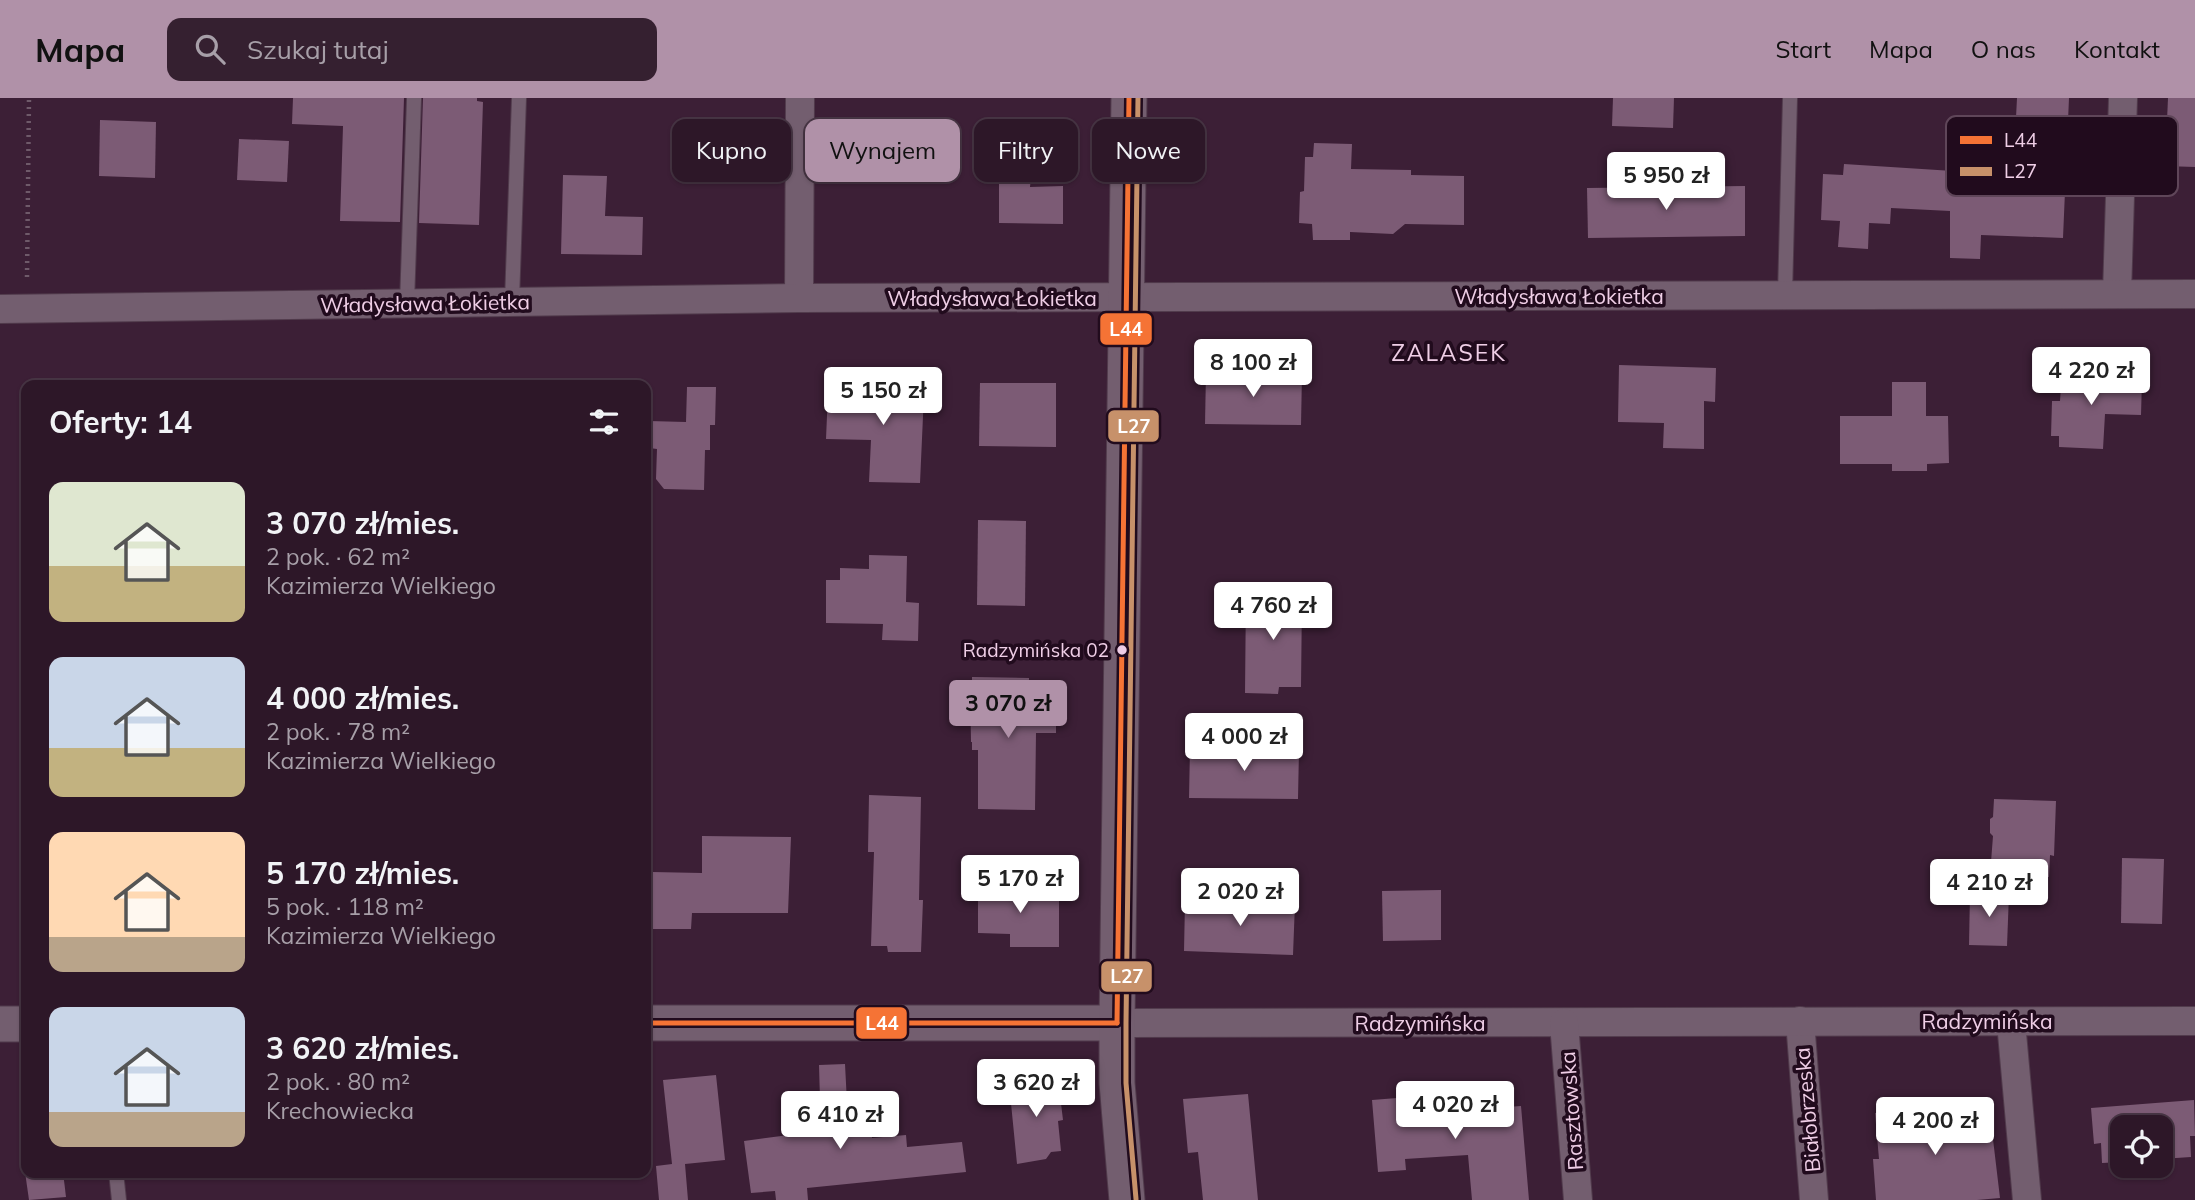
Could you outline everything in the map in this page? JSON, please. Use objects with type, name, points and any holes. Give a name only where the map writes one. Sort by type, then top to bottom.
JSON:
[{"type":"street","points":[[799,298],[800,98]]},
{"type":"street","points":[[1127,1200],[1117,1083],[1116,1023],[1129,98]]},
{"type":"street","points":[[2122,116],[2123,98]]},
{"type":"street","points":[[2117,294],[2120,196]]},
{"type":"street","name":"Władysława Łokietka","points":[[13,309],[799,298],[2195,294]]},
{"type":"street","name":"Białobrzeska","points":[[1800,1021],[1815,1200]]},
{"type":"street","name":"Radzymińska","points":[[651,1023],[2195,1021]]},
{"type":"street","points":[[2011,1022],[2027,1200]]},
{"type":"street","name":"Rasztowska","points":[[1564,1023],[1578,1200]]},
{"type":"street","points":[[0,1024],[21,1024]]},
{"type":"lane","points":[[512,301],[519,98]]},
{"type":"lane","points":[[1785,295],[1790,98]]},
{"type":"lane","points":[[407,303],[414,99]]},
{"type":"lane","points":[[117,1178],[119,1200]]},
{"type":"path","points":[[13,309],[29,98]]},
{"type":"building","points":[[293,98],[404,98],[400,222],[340,221],[343,126],[292,124]]},
{"type":"building","points":[[423,98],[477,98],[477,101],[483,102],[479,225],[419,223]]},
{"type":"building","points":[[1613,98],[1674,98],[1673,128],[1612,126]]},
{"type":"building","points":[[2017,98],[2069,98],[2068,116],[2016,116]]},
{"type":"building","points":[[2168,98],[2195,98],[2195,167],[2178,166],[2178,116],[2167,116]]},
{"type":"building","points":[[100,120],[156,122],[155,178],[99,176]]},
{"type":"building","points":[[239,139],[289,141],[287,182],[237,180]]},
{"type":"building","points":[[1314,143],[1352,144],[1351,169],[1411,170],[1411,175],[1464,176],[1464,225],[1405,224],[1393,234],[1350,232],[1350,240],[1313,240],[1312,224],[1299,223],[1305,157],[1313,157]]},
{"type":"building","points":[[1844,164],[1946,171],[1946,196],[2065,196],[2063,238],[1981,235],[1980,259],[1950,258],[1950,211],[1891,208],[1890,224],[1869,223],[1868,249],[1838,247],[1840,221],[1821,220],[1823,174],[1843,175]]},
{"type":"building","points":[[563,175],[607,176],[605,216],[643,217],[642,255],[561,254]]},
{"type":"building","points":[[999,182],[1030,182],[1030,187],[1063,186],[1063,224],[999,223]]},
{"type":"building","points":[[1745,186],[1745,236],[1588,238],[1587,188]]},
{"type":"building","points":[[1619,365],[1716,368],[1715,402],[1704,401],[1704,449],[1663,448],[1664,423],[1618,422]]},
{"type":"building","points":[[2062,371],[2106,372],[2106,379],[2142,380],[2141,415],[2105,414],[2103,449],[2059,447],[2059,436],[2051,436],[2052,401],[2060,401]]},
{"type":"building","points":[[1206,372],[1302,374],[1301,425],[1205,424]]},
{"type":"building","points":[[885,378],[923,379],[920,483],[869,482],[871,440],[826,439],[828,392],[884,393]]},
{"type":"building","points":[[1892,382],[1926,382],[1926,416],[1948,416],[1949,463],[1927,464],[1927,471],[1892,471],[1892,464],[1840,464],[1840,416],[1892,416]]},
{"type":"building","points":[[980,383],[1056,383],[1056,447],[979,446]]},
{"type":"building","points":[[687,387],[716,387],[715,425],[710,425],[710,450],[705,450],[704,490],[664,489],[656,479],[657,449],[651,448],[651,421],[686,422]]},
{"type":"building","points":[[978,520],[1026,521],[1025,606],[977,605]]},
{"type":"building","points":[[869,555],[907,556],[906,602],[919,603],[918,641],[882,640],[883,624],[826,623],[826,580],[840,580],[840,568],[869,569]]},
{"type":"building","points":[[1246,590],[1279,591],[1280,597],[1302,598],[1301,687],[1279,687],[1278,694],[1245,693]]},
{"type":"building","points":[[972,677],[1029,678],[1029,694],[1056,693],[1056,733],[1036,733],[1035,810],[978,809],[978,750],[972,750],[971,742]]},
{"type":"building","points":[[1229,746],[1299,750],[1298,799],[1189,798],[1190,748],[1230,748]]},
{"type":"building","points":[[869,795],[921,797],[921,952],[888,952],[887,946],[871,946],[874,852],[868,852]]},
{"type":"building","points":[[1994,799],[2056,801],[2054,856],[2050,855],[2049,877],[1990,875],[1993,836],[1990,833],[1990,819],[1993,817]]},
{"type":"building","points":[[702,836],[791,837],[788,913],[692,913],[691,929],[651,929],[652,872],[702,873]]},
{"type":"building","points":[[2122,858],[2164,859],[2162,924],[2121,923]]},
{"type":"building","points":[[978,883],[1008,883],[1008,889],[1059,889],[1059,947],[1010,947],[1010,934],[978,933]]},
{"type":"building","points":[[1441,890],[1441,940],[1383,941],[1382,891]]},
{"type":"building","points":[[1970,893],[2009,894],[2007,946],[1969,945]]},
{"type":"building","points":[[1185,902],[1295,903],[1293,955],[1184,951]]},
{"type":"building","points":[[845,1064],[848,1122],[871,1120],[872,1138],[906,1135],[907,1147],[962,1142],[966,1172],[807,1188],[808,1200],[776,1200],[775,1191],[751,1193],[744,1141],[812,1132],[811,1101],[820,1100],[819,1065]]},
{"type":"building","points":[[716,1075],[725,1160],[685,1164],[688,1200],[659,1200],[656,1166],[672,1164],[663,1080]]},
{"type":"building","points":[[1058,1078],[1063,1120],[1058,1121],[1061,1151],[1051,1152],[1046,1159],[1017,1164],[1009,1083]]},
{"type":"building","points":[[1434,1088],[1436,1112],[1521,1106],[1529,1200],[1472,1200],[1468,1155],[1405,1159],[1406,1170],[1378,1172],[1372,1100],[1397,1098],[1396,1091]]},
{"type":"building","points":[[1248,1094],[1258,1200],[1203,1200],[1198,1152],[1188,1153],[1183,1099]]},
{"type":"building","points":[[2194,1100],[2195,1136],[2190,1136],[2191,1157],[2173,1158],[2173,1115],[2110,1115],[2110,1163],[2102,1163],[2101,1143],[2094,1144],[2091,1108]]},
{"type":"building","points":[[1932,1109],[1933,1118],[1990,1114],[2000,1198],[1876,1200],[1873,1159],[1879,1159],[1875,1113]]},
{"type":"building","points":[[26,1178],[64,1178],[66,1197],[29,1200]]},
{"type":"transit line","name":"L44","points":[[1117,1023],[1129,98]]},
{"type":"transit line","name":"L27","points":[[1136,1199],[1126,1083],[1126,1023],[1138,98]]},
{"type":"transit line","name":"L44","points":[[651,1023],[1117,1023]]},
{"type":"place","name":"Radzymińska 02","points":[[1122,650]]},
{"type":"district","name":"ZALASEK","points":[[1449,352]]}]
